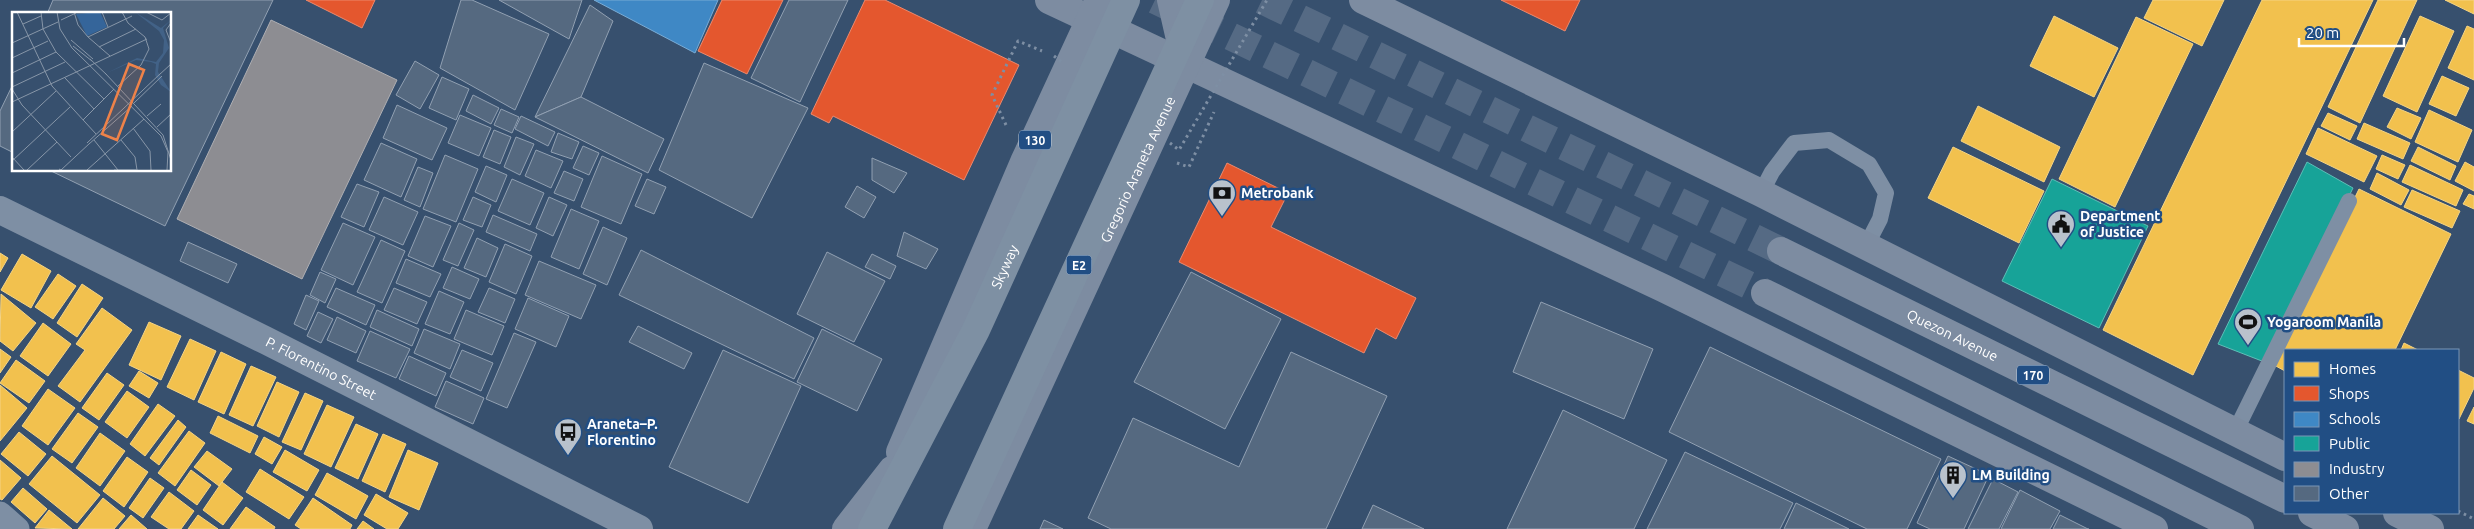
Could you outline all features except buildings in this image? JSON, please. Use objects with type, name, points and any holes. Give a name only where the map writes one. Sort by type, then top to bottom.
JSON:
[{"type":"highway","name":"Skyway","points":[[871,529],[976,330],[1126,0]]},
{"type":"highway","name":"E2","points":[[957,529],[1200,0]]},
{"type":"main road","points":[[1049,0],[1094,10],[1186,65],[1663,288],[2154,529]]},
{"type":"main road","points":[[1171,0],[1186,65]]},
{"type":"main road","name":"Gregorio Araneta Avenue","points":[[972,529],[1216,0]]},
{"type":"main road","points":[[1363,0],[1761,193],[2284,456]]},
{"type":"main road","name":"130","points":[[871,529],[892,470],[1024,162],[1094,10]]},
{"type":"main road","name":"Quezon Avenue","points":[[1781,252],[2284,500]]},
{"type":"main road","points":[[1765,293],[2240,529]]},
{"type":"main road","name":"130","points":[[846,529],[892,470]]},
{"type":"main road","points":[[2314,514],[2345,529]]},
{"type":"main road","points":[[2399,514],[2430,529]]},
{"type":"street","name":"P. Florentino Street","points":[[0,210],[265,340],[639,529]]},
{"type":"street","points":[[0,514],[17,529]]},
{"type":"lane","points":[[1761,193],[1772,172],[1794,143],[1829,140],[1869,164],[1886,193],[1880,220],[1866,246]]},
{"type":"lane","points":[[2235,432],[2349,201]]},
{"type":"path","points":[[992,95],[1018,41],[1054,56]]},
{"type":"path","points":[[1175,162],[1190,167],[1211,120]]},
{"type":"path","points":[[2459,512],[2474,519]]},
{"type":"tunnel","points":[[1155,0],[1765,293]]},
{"type":"tunnel","points":[[1262,0],[1781,251]]},
{"type":"place","name":"Metrobank","points":[[1222,217]]},
{"type":"place","name":"Department of Justice","points":[[2061,248]]},
{"type":"place","name":"Yogaroom Manila","points":[[2248,346]]},
{"type":"place","name":"Araneta–P. Florentino","points":[[568,456]]},
{"type":"place","name":"LM Building","points":[[1953,499]]}]
